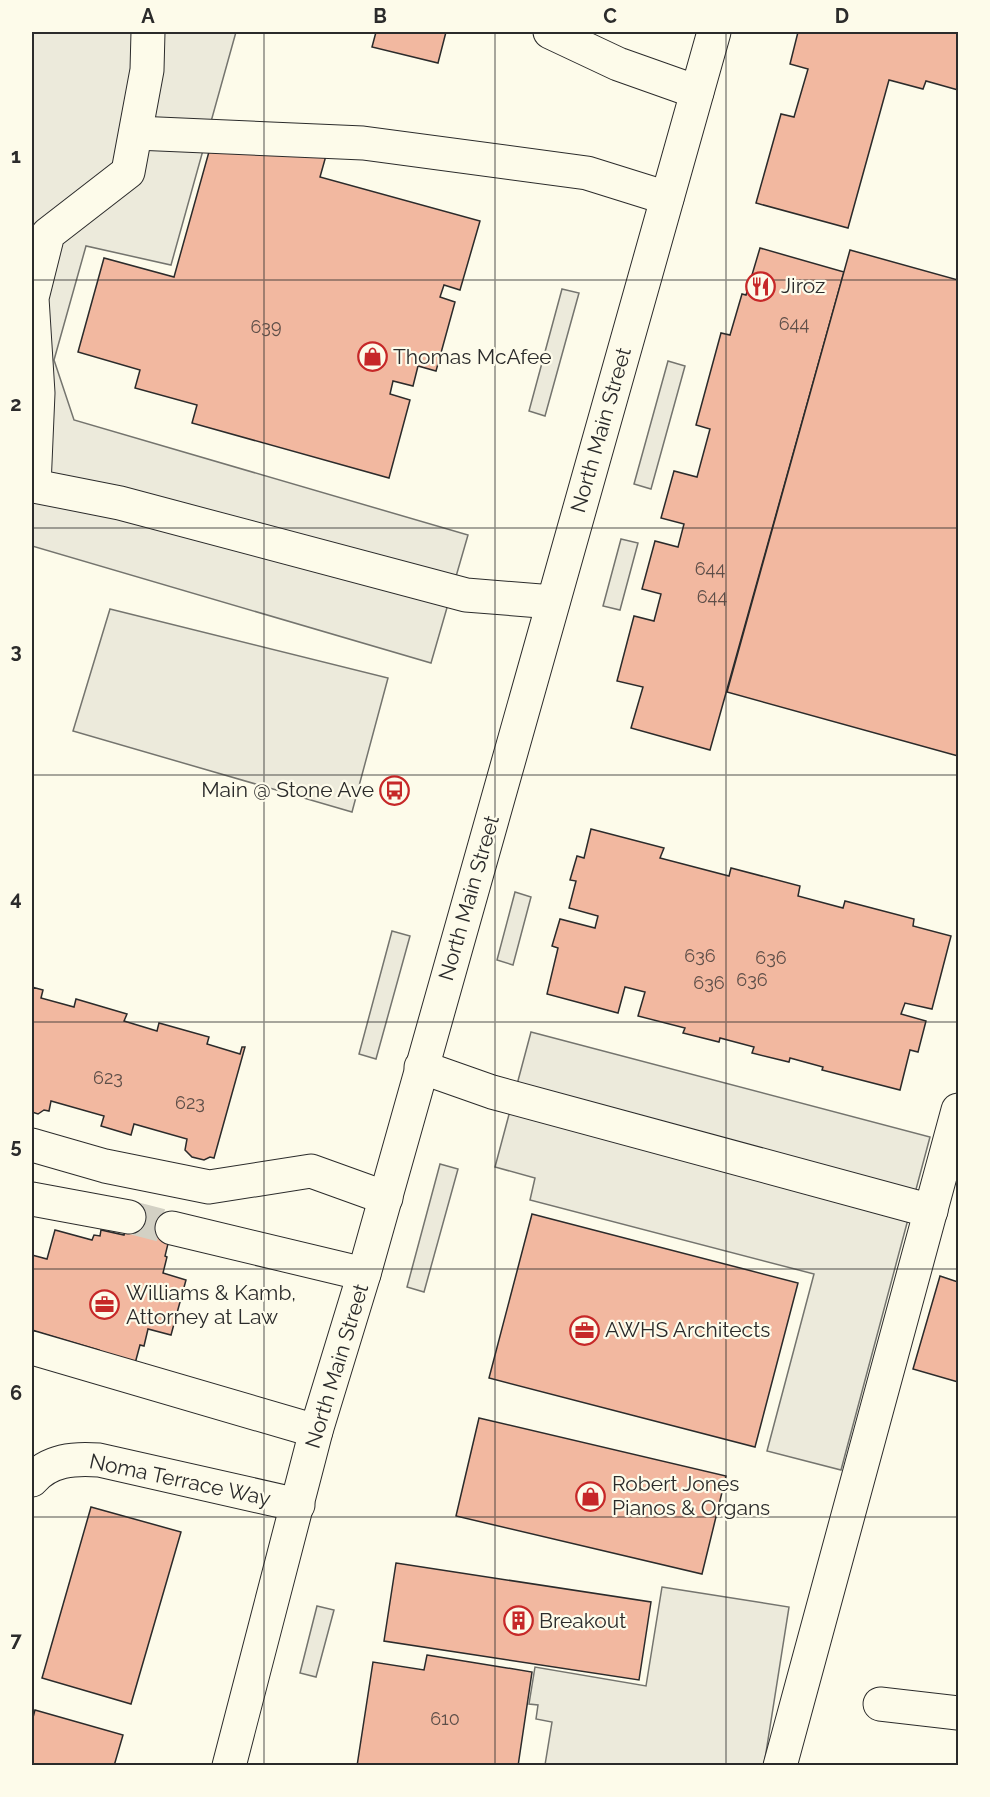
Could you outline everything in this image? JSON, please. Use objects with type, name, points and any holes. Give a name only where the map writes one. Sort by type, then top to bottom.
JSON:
[{"type":"street","points":[[148,32],[147,70],[128,172],[40,232],[32,298],[38,393],[34,486],[120,503],[466,595],[553,602]]},
{"type":"street","points":[[550,32],[618,64],[697,92]]},
{"type":"street","name":"North Main Street","points":[[229,1766],[316,1431],[386,1198],[714,32]]},
{"type":"street","points":[[135,134],[363,144],[587,173],[667,198]]},
{"type":"street","points":[[421,1067],[492,1092],[931,1211]]},
{"type":"street","points":[[780,1766],[958,1110]]},
{"type":"street","points":[[32,1145],[105,1166],[209,1187],[311,1171],[386,1198]]},
{"type":"street","points":[[32,1198],[129,1217]]},
{"type":"street","points":[[172,1228],[364,1274]]},
{"type":"street","points":[[32,1348],[316,1431]]},
{"type":"street","name":"Noma Terrace Way","points":[[32,1480],[38,1473],[57,1462],[99,1460],[298,1505]]},
{"type":"street","points":[[880,1704],[958,1713]]},
{"type":"shaded area","points":[[32,32],[236,32],[171,265],[86,246],[54,360],[74,420],[468,535],[431,663],[32,546]]},
{"type":"shaded area","points":[[562,289],[579,293],[545,416],[529,411]]},
{"type":"shaded area","points":[[668,361],[685,366],[651,489],[634,484]]},
{"type":"shaded area","points":[[621,539],[638,543],[620,610],[603,606]]},
{"type":"shaded area","points":[[110,609],[388,678],[352,812],[73,731]]},
{"type":"shaded area","points":[[515,892],[531,897],[513,965],[497,960]]},
{"type":"shaded area","points":[[392,931],[410,936],[376,1059],[359,1054]]},
{"type":"shaded area","points":[[531,1032],[930,1137],[841,1470],[767,1451],[814,1274],[530,1200],[535,1178],[495,1167]]},
{"type":"shaded area","points":[[440,1164],[458,1169],[424,1292],[407,1287]]},
{"type":"shaded area","points":[[662,1587],[789,1607],[764,1765],[545,1765],[552,1722],[536,1719],[538,1705],[529,1704],[535,1667],[646,1686]]},
{"type":"shaded area","points":[[317,1606],[334,1610],[316,1677],[300,1673]]},
{"type":"building","points":[[376,32],[446,32],[438,63],[372,47]]},
{"type":"building","points":[[798,32],[958,32],[958,90],[926,81],[923,89],[889,80],[848,228],[756,203],[781,114],[794,117],[808,69],[790,64]]},
{"type":"building","points":[[212,141],[329,145],[320,177],[480,221],[460,290],[444,285],[440,297],[455,302],[436,371],[418,366],[413,386],[393,381],[390,394],[410,400],[389,478],[192,423],[197,405],[135,388],[140,370],[78,352],[104,258],[174,277]]},
{"type":"building","points":[[760,248],[844,272],[710,750],[631,728],[643,687],[617,681],[634,616],[654,621],[661,594],[642,589],[655,541],[678,547],[684,524],[661,518],[674,471],[697,477],[710,429],[696,425],[721,333],[730,335],[742,294],[746,295]]},
{"type":"building","points":[[850,250],[958,280],[958,756],[727,692]]},
{"type":"building","points":[[591,829],[664,848],[660,858],[729,876],[731,868],[800,886],[798,896],[843,908],[845,901],[914,919],[913,926],[951,936],[932,1009],[905,1003],[901,1014],[926,1021],[918,1052],[910,1050],[900,1090],[822,1070],[823,1067],[790,1058],[789,1062],[752,1053],[754,1047],[720,1038],[719,1042],[683,1033],[685,1028],[638,1016],[645,992],[625,987],[618,1013],[547,994],[558,948],[552,946],[560,919],[595,928],[598,916],[569,908],[576,881],[570,880],[577,856],[584,858]]},
{"type":"building","points":[[32,987],[43,990],[41,998],[74,1007],[76,999],[127,1014],[124,1021],[157,1031],[159,1023],[209,1037],[207,1044],[240,1054],[242,1047],[245,1047],[214,1158],[204,1160],[192,1157],[185,1150],[187,1139],[134,1124],[131,1135],[101,1126],[104,1116],[51,1101],[49,1111],[44,1110],[38,1114],[32,1112]]},
{"type":"building","name":"Williams & Kamb, Attorney at Law","points":[[132,1208],[174,1219],[163,1273],[186,1280],[171,1335],[148,1329],[144,1346],[140,1345],[133,1371],[96,1361],[99,1350],[32,1330],[32,1255],[47,1259],[55,1230],[92,1240],[94,1235],[100,1236],[101,1230],[124,1235]]},
{"type":"building","points":[[532,1214],[798,1283],[755,1447],[489,1378]]},
{"type":"building","points":[[940,1276],[958,1282],[958,1382],[913,1369]]},
{"type":"building","name":"Robert Jones Pianos & Organs","points":[[479,1418],[726,1476],[702,1574],[456,1516]]},
{"type":"building","points":[[91,1507],[181,1532],[131,1704],[42,1678]]},
{"type":"building","name":"Breakout","points":[[396,1563],[651,1602],[639,1680],[384,1641]]},
{"type":"building","points":[[427,1655],[532,1672],[518,1766],[357,1766],[373,1662],[424,1670]]},
{"type":"building","points":[[35,1710],[123,1735],[114,1766],[32,1766],[32,1721]]},
{"type":"tunnel","points":[[129,1217],[172,1228]]},
{"type":"place","name":"Jiroz","points":[[760,286]]},
{"type":"place","name":"Thomas McAfee","points":[[372,357]]},
{"type":"place","name":"Main @ Stone Ave","points":[[395,790]]},
{"type":"place","name":"Williams & Kamb, Attorney at Law","points":[[105,1305]]},
{"type":"place","name":"AWHS Architects","points":[[584,1330]]},
{"type":"place","name":"Robert Jones Pianos & Organs","points":[[591,1496]]},
{"type":"place","name":"Breakout","points":[[518,1621]]}]
